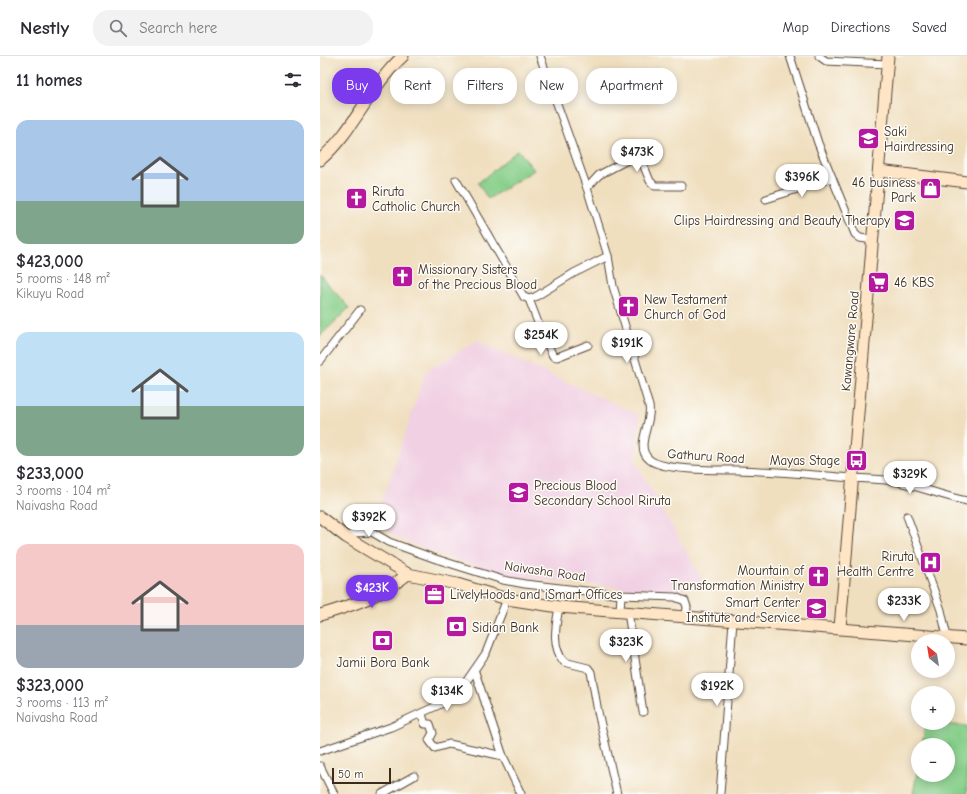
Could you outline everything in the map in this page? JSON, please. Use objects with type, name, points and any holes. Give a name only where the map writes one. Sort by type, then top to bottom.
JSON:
[{"type":"main road","points":[[320,160],[332,150],[378,82],[403,56]]},
{"type":"main road","name":"Kawangware Road","points":[[840,628],[888,60]]},
{"type":"main road","points":[[879,171],[967,182]]},
{"type":"main road","points":[[320,517],[346,537],[408,574],[457,584],[507,599],[559,607],[624,611],[734,622],[911,634]]},
{"type":"main road","points":[[320,615],[343,609],[382,593],[408,574]]},
{"type":"main road","points":[[955,638],[967,639]]},
{"type":"street","name":"Gathuru Road","points":[[540,56],[587,188],[608,256],[613,286],[649,406],[650,418],[643,441],[644,454],[650,460],[658,464],[700,470],[795,472],[894,481],[967,501]]},
{"type":"street","points":[[790,56],[818,144],[855,234],[860,238],[873,240]]},
{"type":"street","points":[[820,56],[826,61],[888,60]]},
{"type":"street","points":[[587,188],[599,175],[635,156],[641,159],[650,181],[655,186],[681,186]]},
{"type":"street","points":[[766,199],[832,178]]},
{"type":"street","points":[[456,180],[518,288],[524,297],[529,299],[553,356],[557,357],[588,345]]},
{"type":"street","points":[[529,299],[608,256]]},
{"type":"street","points":[[320,361],[360,310]]},
{"type":"street","points":[[907,516],[941,610],[946,634]]},
{"type":"street","name":"Naivasha Road","points":[[346,537],[354,533],[372,532],[396,544],[502,580],[621,595],[675,597],[685,601],[687,607],[686,617]]},
{"type":"street","points":[[621,595],[643,712]]},
{"type":"street","points":[[320,752],[391,727],[422,714],[443,703],[459,692],[475,672],[486,654],[507,599]]},
{"type":"street","points":[[559,607],[555,631],[556,645],[564,662],[588,668],[591,672],[598,712],[617,794]]},
{"type":"street","points":[[720,794],[734,622]]},
{"type":"street","points":[[475,672],[503,756],[521,794]]},
{"type":"street","points":[[422,714],[425,724],[430,724],[433,733],[429,740],[435,748],[449,744],[503,756]]},
{"type":"street","points":[[320,766],[334,794]]},
{"type":"street","points":[[382,794],[414,776]]},
{"type":"shaded area","name":"Precious Blood Secondary School Riruta","points":[[477,341],[639,415],[636,462],[707,588],[649,591],[508,576],[452,559],[399,539],[375,523],[426,371]]},
{"type":"green space","points":[[518,150],[534,170],[488,199],[478,183]]},
{"type":"green space","points":[[320,275],[349,308],[320,336]]},
{"type":"green space","points":[[955,725],[967,726],[967,794],[913,794],[915,782],[955,782],[955,738],[923,738],[925,730],[955,730]]},
{"type":"place","name":"Saki Hairdressing","points":[[868,138]]},
{"type":"place","name":"46 business Park","points":[[931,189]]},
{"type":"place","name":"Riruta Catholic Church","points":[[356,198]]},
{"type":"place","name":"Clips Hairdressing and Beauty Therapy","points":[[905,220]]},
{"type":"place","name":"Missionary Sisters of the Precious Blood","points":[[402,276]]},
{"type":"place","name":"46 KBS","points":[[879,282]]},
{"type":"place","name":"New Testament Church of God","points":[[628,306]]},
{"type":"place","name":"Mayas Stage","points":[[856,460]]},
{"type":"place","name":"Precious Blood Secondary School Riruta","points":[[519,492]]},
{"type":"place","name":"Riruta Health Centre","points":[[930,563]]},
{"type":"place","name":"Mountain of Transformation Ministry","points":[[819,577]]},
{"type":"place","name":"LivelyHoods and iSmart Offices","points":[[435,594]]},
{"type":"place","name":"Smart Center Institute and Service","points":[[816,609]]},
{"type":"place","name":"Sidian Bank","points":[[457,627]]},
{"type":"place","name":"Jamii Bora Bank","points":[[383,640]]}]
